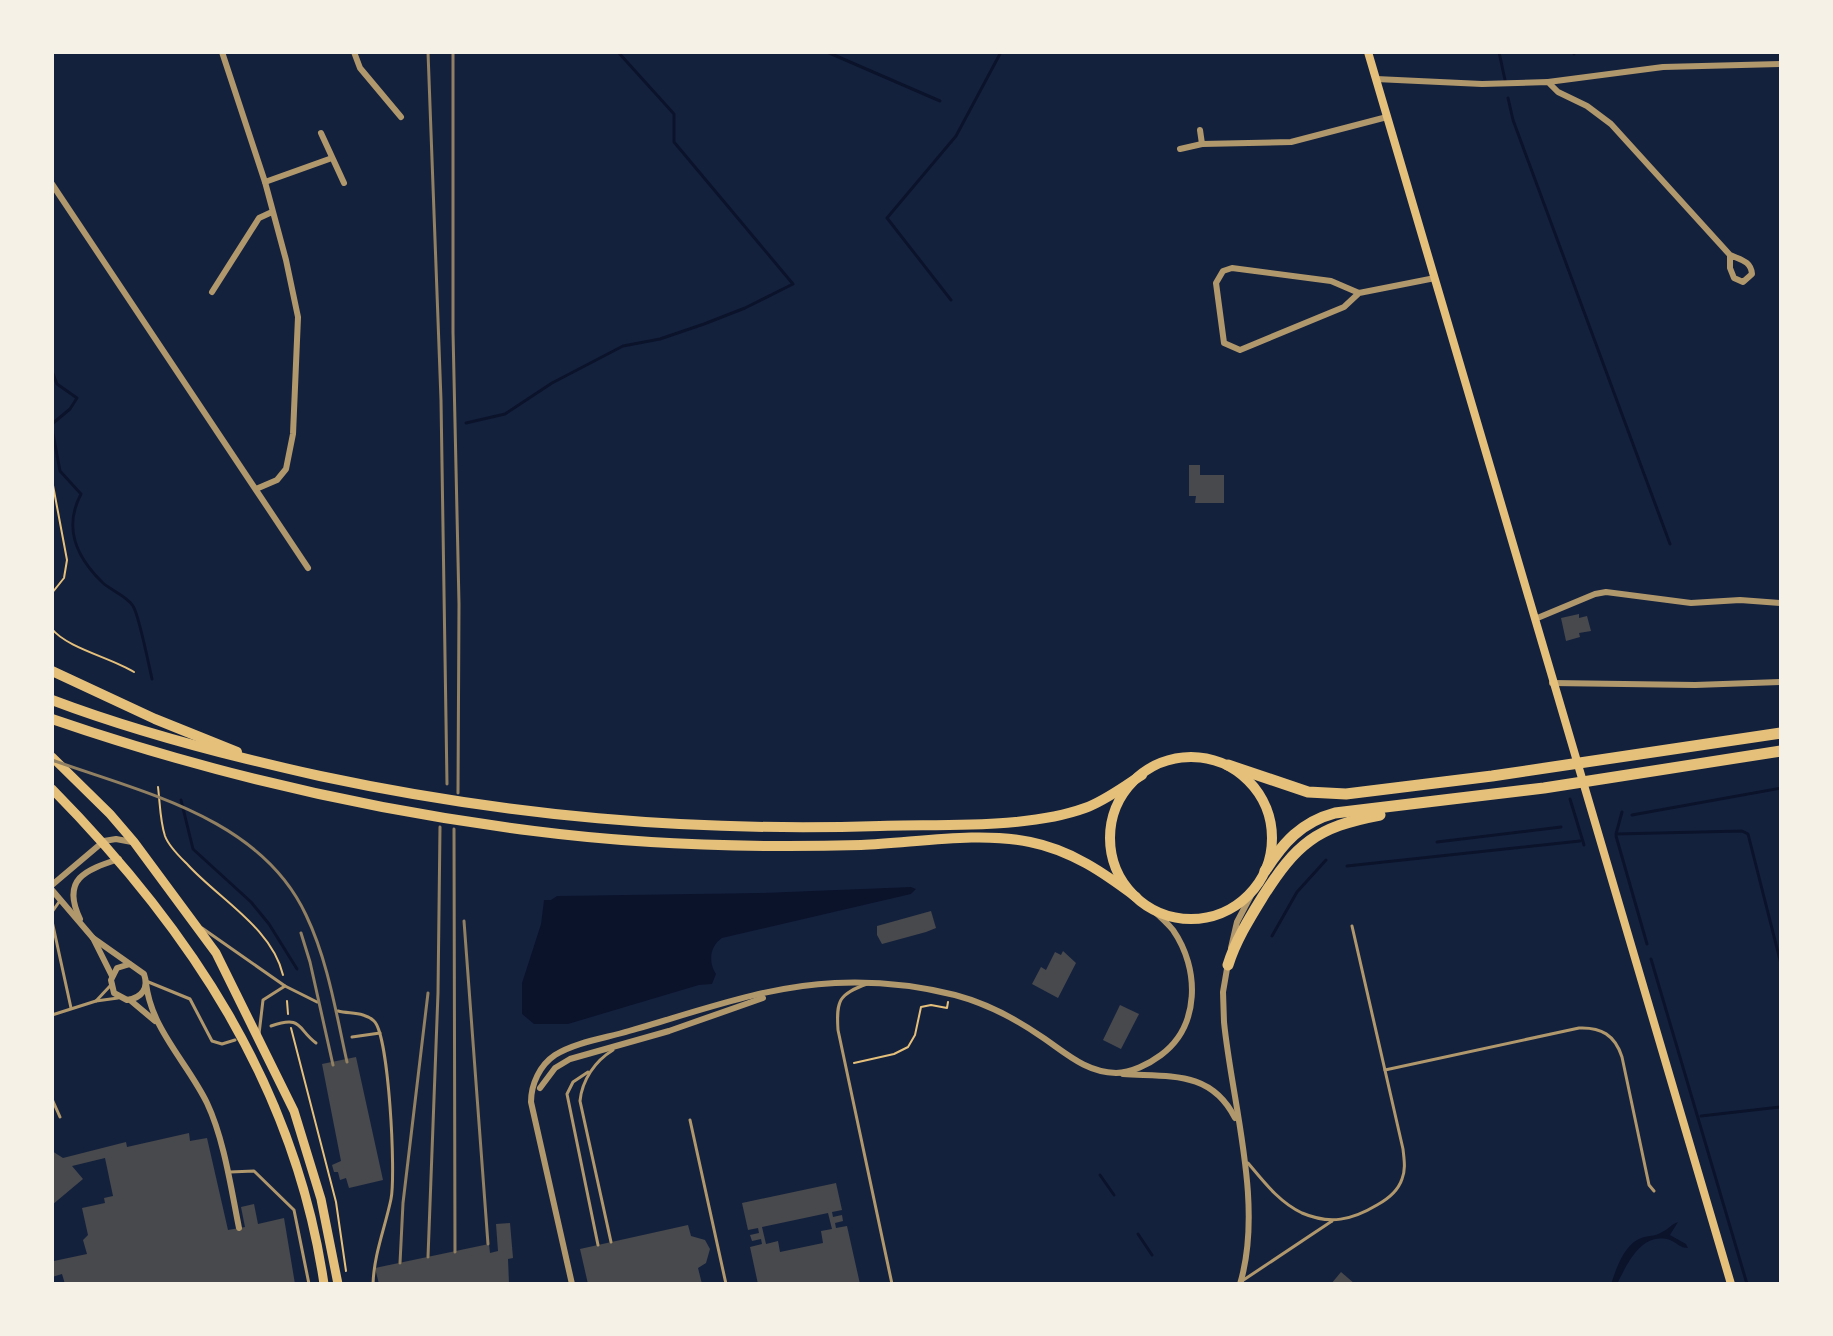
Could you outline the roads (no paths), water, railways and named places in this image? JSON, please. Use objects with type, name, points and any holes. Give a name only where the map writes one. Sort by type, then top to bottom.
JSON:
[{"type":"highway","points":[[52,671],[260,763]]},
{"type":"highway","points":[[52,700],[163,738],[260,763],[402,793],[592,818],[708,827],[809,828],[1050,817],[1096,803],[1160,763],[1180,757],[1206,758],[1290,787],[1323,794],[1394,789],[1781,733]]},
{"type":"highway","points":[[52,719],[145,751],[282,788],[469,822],[580,836],[718,846],[1009,839],[1041,844],[1067,853],[1147,905],[1177,918],[1212,917],[1236,906],[1257,884],[1289,837],[1318,819],[1344,812],[1557,787],[1781,751]]},
{"type":"highway","points":[[1228,765],[1252,783],[1267,810],[1272,840],[1265,871]]},
{"type":"highway","points":[[1136,897],[1115,865],[1111,832],[1117,806],[1142,775]]},
{"type":"highway","points":[[1228,965],[1257,905],[1285,863],[1303,845],[1324,831],[1351,821],[1439,803]]},
{"type":"main road","points":[[1368,52],[1731,1284]]},
{"type":"main road","points":[[52,757],[134,842],[216,953],[294,1111],[315,1178],[338,1284]]},
{"type":"main road","points":[[52,789],[104,841],[197,960],[245,1043],[279,1115],[297,1171],[324,1284]]},
{"type":"street","points":[[222,52],[265,182],[298,317],[293,434],[282,475],[256,489]]},
{"type":"street","points":[[354,52],[360,68],[401,117]]},
{"type":"street","points":[[1376,79],[1482,84],[1548,82],[1663,67],[1781,64]]},
{"type":"street","points":[[1548,82],[1558,92],[1587,106],[1611,124],[1730,255],[1750,266],[1752,274],[1748,280],[1743,282],[1734,278],[1730,255]]},
{"type":"street","points":[[1180,149],[1202,144],[1291,142],[1387,117]]},
{"type":"street","points":[[1200,130],[1202,144]]},
{"type":"street","points":[[321,133],[344,183]]},
{"type":"street","points":[[265,182],[332,158]]},
{"type":"street","points":[[52,184],[308,568]]},
{"type":"street","points":[[212,292],[259,218],[272,212]]},
{"type":"street","points":[[1359,293],[1331,281],[1232,268],[1223,271],[1216,283],[1224,343],[1240,350],[1344,307],[1359,293],[1435,278]]},
{"type":"street","points":[[1535,619],[1606,592],[1691,603],[1740,600],[1781,603]]},
{"type":"street","points":[[1552,683],[1707,685],[1781,682]]},
{"type":"street","points":[[112,976],[93,938],[52,887],[104,841],[134,842]]},
{"type":"street","points":[[85,928],[73,900],[75,883],[88,871],[119,859]]},
{"type":"street","points":[[1240,1283],[1249,1220],[1223,1015],[1234,928],[1257,884]]},
{"type":"street","points":[[1120,1073],[1143,1066],[1167,1050],[1185,1027],[1191,1008],[1192,981],[1185,951],[1171,928],[1147,905]]},
{"type":"street","points":[[93,938],[141,970],[158,1023],[206,1101],[228,1172],[239,1228]]},
{"type":"street","points":[[130,964],[117,968],[111,985],[120,998],[139,1005],[158,1023]]},
{"type":"street","points":[[129,1000],[141,994],[146,982]]},
{"type":"street","points":[[572,1284],[531,1098],[537,1077],[552,1057],[572,1048],[781,991],[831,983],[875,982],[921,987],[975,1002],[1042,1037],[1081,1064],[1099,1071],[1197,1081],[1221,1097],[1238,1124]]},
{"type":"street","points":[[540,1088],[561,1064],[781,991]]},
{"type":"lane","points":[[52,912],[61,901]]},
{"type":"lane","points":[[52,921],[71,1008]]},
{"type":"lane","points":[[193,921],[285,986],[317,1002]]},
{"type":"lane","points":[[1242,1157],[1263,1183],[1287,1204],[1305,1214],[1332,1221],[1349,1219],[1374,1207],[1390,1197],[1402,1179],[1405,1166],[1403,1149],[1352,926]]},
{"type":"lane","points":[[146,982],[187,997],[212,1041],[222,1044],[235,1040]]},
{"type":"lane","points":[[875,982],[843,996],[838,1005],[837,1022],[892,1284]]},
{"type":"lane","points":[[96,1001],[111,985]]},
{"type":"lane","points":[[259,1038],[263,1000],[285,986]]},
{"type":"lane","points":[[52,1015],[96,1001],[120,998]]},
{"type":"lane","points":[[338,1011],[367,1016],[376,1022],[389,1091],[392,1187],[377,1246],[373,1284]]},
{"type":"lane","points":[[271,1026],[290,1022],[302,1027],[316,1043]]},
{"type":"lane","points":[[1385,1070],[1579,1028],[1602,1030],[1614,1040],[1621,1053],[1649,1185],[1654,1191]]},
{"type":"lane","points":[[352,1037],[380,1033]]},
{"type":"lane","points":[[611,1242],[580,1105],[582,1090],[591,1070],[602,1057],[622,1045]]},
{"type":"lane","points":[[591,1070],[573,1082],[567,1094],[598,1245]]},
{"type":"lane","points":[[52,1099],[60,1117]]},
{"type":"lane","points":[[690,1120],[726,1284]]},
{"type":"lane","points":[[228,1172],[254,1171],[292,1207],[309,1284]]},
{"type":"lane","points":[[1240,1283],[1332,1221]]},
{"type":"water","points":[[916,889],[911,894],[722,938],[712,954],[716,974],[712,984],[699,985],[568,1024],[534,1024],[522,1014],[522,983],[541,924],[544,900],[557,896]]},
{"type":"water","points":[[1678,1222],[1670,1235],[1688,1248],[1670,1240],[1651,1240],[1636,1252],[1617,1284],[1611,1284],[1621,1259],[1632,1244],[1640,1238],[1659,1234]]},
{"type":"waterway","points":[[466,423],[505,414],[552,383],[623,346],[660,339],[704,324],[793,284],[674,142],[674,114],[618,52]]},
{"type":"waterway","points":[[827,52],[940,101]]},
{"type":"waterway","points":[[951,300],[887,218],[956,136],[1001,52]]},
{"type":"waterway","points":[[1499,52],[1505,80]]},
{"type":"waterway","points":[[1508,98],[1513,120],[1670,544]]},
{"type":"waterway","points":[[52,371],[57,384],[77,398],[70,409],[52,424]]},
{"type":"waterway","points":[[52,428],[60,471],[81,494],[73,519],[75,542],[86,563],[103,583],[133,606],[152,679]]},
{"type":"waterway","points":[[1632,815],[1781,788]]},
{"type":"waterway","points":[[1570,799],[1584,845]]},
{"type":"waterway","points":[[181,800],[193,849],[251,902],[297,969]]},
{"type":"waterway","points":[[1622,812],[1616,834],[1742,831],[1748,834],[1781,964]]},
{"type":"waterway","points":[[1437,842],[1561,827]]},
{"type":"waterway","points":[[1616,836],[1647,944]]},
{"type":"waterway","points":[[1347,866],[1580,841]]},
{"type":"waterway","points":[[1272,936],[1297,892],[1326,860]]},
{"type":"waterway","points":[[1651,959],[1747,1284]]},
{"type":"waterway","points":[[1701,1116],[1781,1107]]},
{"type":"waterway","points":[[1100,1175],[1114,1195]]},
{"type":"waterway","points":[[1138,1234],[1152,1255]]},
{"type":"railway","points":[[428,52],[441,400],[447,784]]},
{"type":"railway","points":[[453,52],[458,793]]},
{"type":"railway","points":[[52,760],[124,784],[197,814],[230,832],[260,854],[286,882],[314,933],[331,987],[347,1062]]},
{"type":"railway","points":[[428,1257],[438,993],[440,827]]},
{"type":"railway","points":[[454,829],[455,1252]]},
{"type":"railway","points":[[464,921],[488,1244]]},
{"type":"railway","points":[[301,933],[333,1065]]},
{"type":"railway","points":[[400,1263],[403,1203],[428,993]]}]
